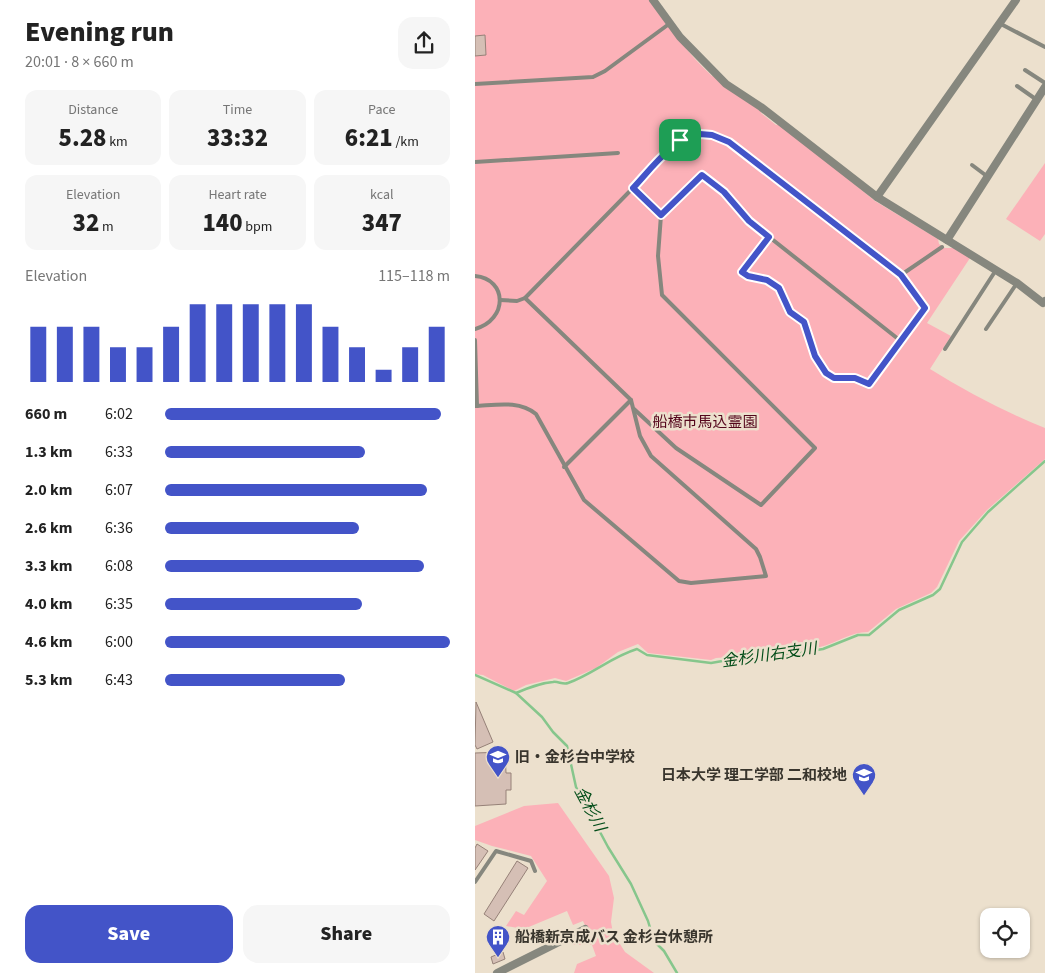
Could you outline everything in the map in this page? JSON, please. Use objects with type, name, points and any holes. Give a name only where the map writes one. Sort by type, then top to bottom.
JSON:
[{"type":"street","points":[[653,0],[669,24],[688,47],[727,84],[761,107],[877,197],[945,244],[996,270],[1043,303],[1045,301]]},
{"type":"street","points":[[877,197],[1016,0]]},
{"type":"street","points":[[945,244],[1045,87]]},
{"type":"street","points":[[497,973],[585,929]]},
{"type":"lane","points":[[475,84],[593,77],[605,71],[669,24]]},
{"type":"lane","points":[[999,24],[1045,46]]},
{"type":"lane","points":[[1025,70],[1045,83]]},
{"type":"lane","points":[[1017,86],[1037,100]]},
{"type":"lane","points":[[500,300],[517,301],[525,298],[680,140],[691,135],[712,135],[729,142],[901,275],[925,308],[902,342],[869,384],[855,378],[834,378],[829,376],[815,356],[804,322],[790,312],[779,288],[767,280],[748,276],[742,272],[769,237]]},
{"type":"lane","points":[[475,162],[618,153]]},
{"type":"lane","points":[[972,165],[988,177]]},
{"type":"lane","points":[[634,409],[676,448],[761,505],[815,448],[662,295],[658,256],[661,215],[702,175],[724,192],[749,221],[902,342]]},
{"type":"lane","points":[[633,188],[661,215]]},
{"type":"lane","points":[[901,275],[945,244]]},
{"type":"lane","points":[[945,350],[996,270]]},
{"type":"lane","points":[[475,276],[481,276],[490,282],[497,290],[500,300],[499,311],[493,320],[485,327],[475,329]]},
{"type":"lane","points":[[987,328],[1017,283]]},
{"type":"lane","points":[[475,340],[476,406],[518,404],[528,407],[542,420],[564,467],[584,500],[594,511],[679,581],[691,583],[766,576],[761,557],[756,549],[651,456],[640,436],[631,400],[525,298]]},
{"type":"lane","points":[[564,467],[631,400]]},
{"type":"lane","points":[[475,882],[496,851],[531,860],[535,870]]},
{"type":"green space","name":"船橋市馬込霊園","points":[[475,0],[651,0],[687,49],[712,76],[717,77],[760,108],[761,113],[776,125],[781,124],[875,201],[938,239],[939,244],[945,248],[954,248],[970,258],[927,323],[951,336],[930,369],[986,401],[1045,428],[1045,459],[987,510],[959,541],[937,587],[931,593],[896,609],[868,632],[861,632],[807,650],[711,660],[648,653],[638,644],[618,652],[596,668],[566,681],[555,678],[526,685],[514,691],[483,675],[475,674]]},
{"type":"green space","points":[[1045,163],[1045,234],[1040,241],[1006,219]]},
{"type":"green space","points":[[558,803],[609,876],[614,898],[611,922],[613,933],[625,952],[654,973],[574,973],[577,964],[596,956],[592,945],[572,945],[590,936],[583,921],[573,925],[567,911],[524,929],[506,926],[516,911],[524,915],[547,881],[531,856],[475,840],[475,826],[524,806]]},
{"type":"building","points":[[485,35],[486,55],[475,56],[475,36]]},
{"type":"building","points":[[476,702],[493,742],[477,749],[475,745]]},
{"type":"building","points":[[505,752],[506,773],[511,773],[511,790],[506,790],[506,804],[475,806],[475,753]]},
{"type":"building","points":[[477,844],[488,851],[475,870],[475,848]]},
{"type":"building","points":[[517,861],[528,868],[494,921],[484,914]]},
{"type":"building","name":"船橋新京成バス 金杉台休憩所","points":[[503,952],[505,959],[493,964],[491,957]]},
{"type":"waterway","name":"金杉川右支川","points":[[516,693],[543,683],[568,683],[619,656],[637,649],[647,655],[711,663],[740,658],[776,657],[823,649],[858,635],[869,635],[899,610],[933,595],[940,589],[962,542],[988,512],[1045,461]]},
{"type":"waterway","name":"金杉川","points":[[475,675],[516,693],[542,717],[567,746],[576,787],[608,847],[631,884],[648,921],[654,941],[664,951],[677,973]]},
{"type":"place","name":"旧・金杉台中学校","points":[[498,778]]},
{"type":"place","name":"日本大学 理工学部 二和校地","points":[[864,796]]},
{"type":"place","name":"船橋新京成バス 金杉台休憩所","points":[[498,958]]},
{"type":"route","points":[[700,134],[712,135],[729,142],[901,275],[925,308],[902,342],[869,384],[855,378],[834,378],[829,376],[815,356],[804,322],[790,312],[779,288],[767,280],[748,276],[742,272],[769,237],[749,221],[724,192],[702,175],[661,215],[633,188],[680,140],[691,135],[700,134]]}]
